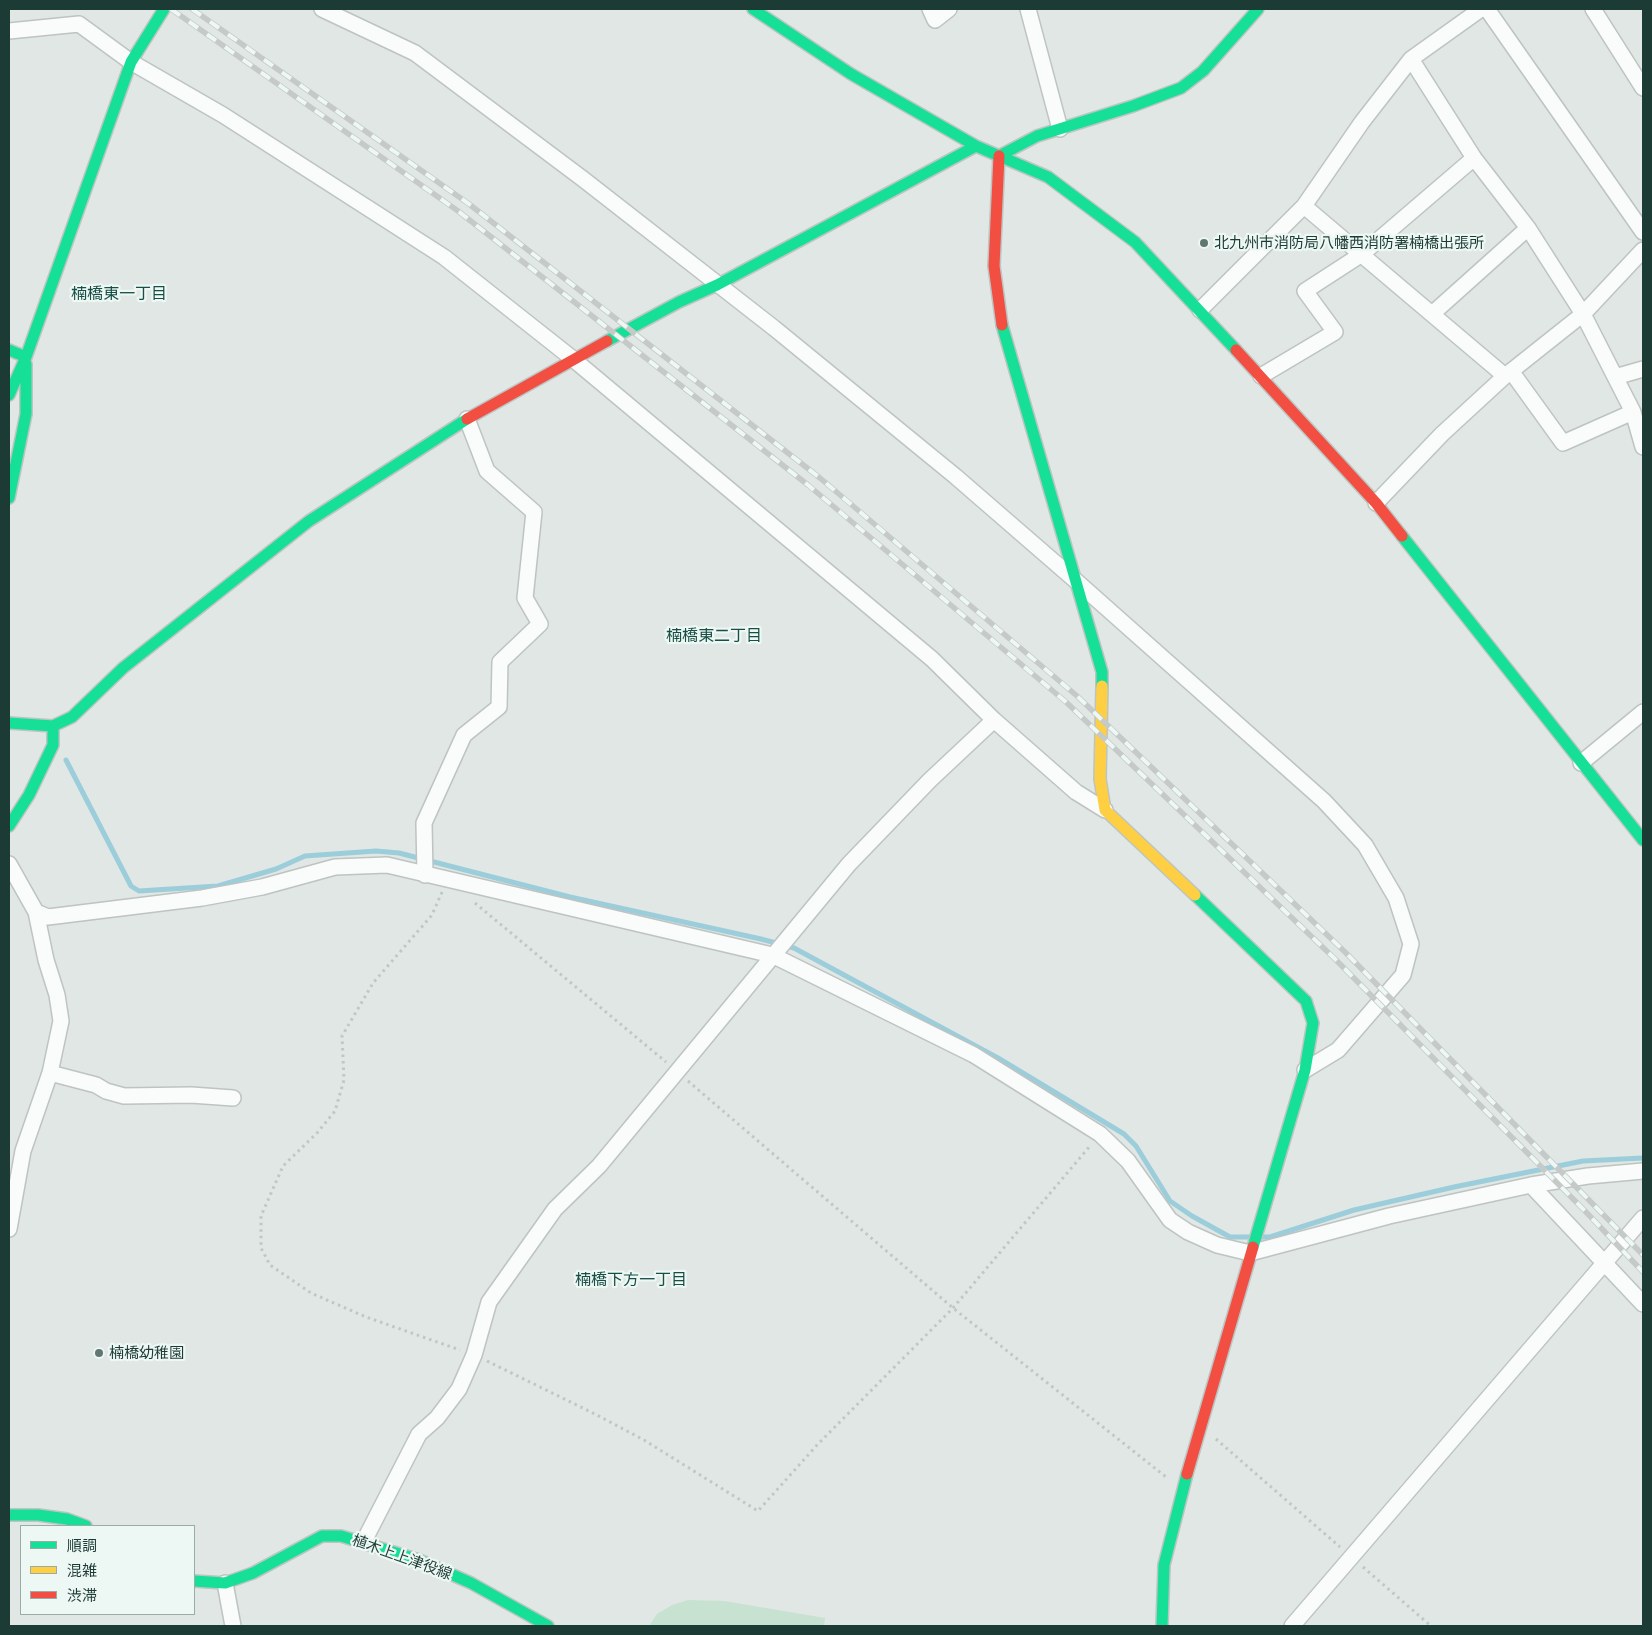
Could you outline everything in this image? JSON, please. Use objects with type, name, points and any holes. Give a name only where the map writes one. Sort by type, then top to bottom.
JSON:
[{"type":"street","points":[[9,395],[26,357],[131,62],[164,9]]},
{"type":"street","points":[[322,9],[415,53],[583,179],[774,328],[955,476],[1074,580],[1324,802],[1365,845],[1396,898],[1411,944],[1403,975],[1338,1050],[1305,1070]]},
{"type":"street","points":[[753,9],[852,74],[976,146],[1048,176],[1127,236],[1200,310],[1376,504],[1643,840]]},
{"type":"street","points":[[930,9],[935,20],[949,9]]},
{"type":"street","points":[[1028,9],[1060,129]]},
{"type":"street","points":[[998,156],[1038,136],[1134,106],[1180,88],[1203,71],[1258,9]]},
{"type":"street","points":[[1200,310],[1304,206],[1362,122],[1411,59],[1480,9]]},
{"type":"street","points":[[1487,9],[1643,232]]},
{"type":"street","points":[[1593,9],[1643,88]]},
{"type":"street","points":[[9,30],[79,24],[131,62],[223,115],[444,257],[573,359],[932,659],[994,720],[1076,792],[1105,810],[1306,1002],[1313,1023],[1305,1070],[1182,1490],[1164,1565],[1162,1626]]},
{"type":"street","points":[[1411,59],[1474,158],[1528,228],[1583,314],[1633,412],[1643,447]]},
{"type":"street","points":[[9,723],[54,726],[72,717],[123,668],[309,521],[467,419],[679,302],[717,285],[976,146]]},
{"type":"street","points":[[998,156],[994,266],[1001,321],[1102,672],[1100,778],[1105,810]]},
{"type":"street","points":[[1261,376],[1335,332],[1305,291],[1362,254],[1474,158]]},
{"type":"street","points":[[1304,206],[1432,314],[1508,373],[1563,443],[1633,412]]},
{"type":"street","points":[[1432,314],[1528,228]]},
{"type":"street","points":[[1376,504],[1442,434],[1508,373],[1583,314],[1640,256]]},
{"type":"street","points":[[9,350],[26,357]]},
{"type":"street","points":[[9,498],[26,414],[26,357]]},
{"type":"street","points":[[1615,377],[1643,369]]},
{"type":"street","points":[[425,874],[424,824],[464,735],[499,707],[500,662],[540,624],[525,598],[534,512],[487,471],[467,419]]},
{"type":"street","points":[[1581,762],[1643,712]]},
{"type":"street","points":[[364,1541],[419,1434],[437,1418],[459,1390],[474,1355],[489,1302],[555,1209],[599,1166],[848,864],[930,780],[994,720]]},
{"type":"street","points":[[9,826],[29,795],[53,745],[54,726]]},
{"type":"street","points":[[9,864],[36,912],[46,960],[57,995],[60,1021],[50,1073],[23,1151],[9,1229]]},
{"type":"street","points":[[36,912],[48,917],[202,898],[262,887],[335,866],[387,865],[772,955],[974,1055],[1100,1134],[1128,1161],[1170,1220],[1188,1232],[1217,1245],[1250,1253],[1389,1216],[1531,1185],[1588,1176],[1643,1171]]},
{"type":"street","points":[[50,1073],[96,1085],[106,1091],[124,1096],[233,1098]]},
{"type":"street","points":[[1531,1185],[1643,1304]]},
{"type":"street","points":[[1292,1626],[1643,1218]]},
{"type":"street","points":[[9,1515],[38,1515],[67,1519],[83,1525]]},
{"type":"street","name":"植木上上津役線","points":[[195,1581],[225,1582],[253,1572],[322,1536],[341,1536],[364,1541],[420,1560],[471,1583],[548,1626]]},
{"type":"street","points":[[225,1582],[234,1626]]},
{"type":"path","points":[[448,880],[432,915],[373,983],[342,1036],[344,1080],[335,1111],[318,1133],[284,1166],[261,1216],[260,1248],[270,1265],[310,1293],[366,1317],[474,1355],[644,1440],[758,1511],[816,1445],[953,1308],[1100,1134]]},
{"type":"path","points":[[469,897],[953,1308],[1182,1490]]},
{"type":"path","points":[[1200,1426],[1281,1494],[1431,1626]]},
{"type":"green space","points":[[688,1600],[724,1601],[825,1618],[824,1626],[649,1626],[657,1614],[672,1605]]},
{"type":"waterway","points":[[66,760],[131,886],[139,891],[218,886],[276,869],[305,856],[376,851],[399,853],[570,897],[794,948],[998,1058],[1124,1134],[1136,1146],[1170,1201],[1192,1216],[1230,1237],[1251,1237]]},
{"type":"waterway","points":[[1262,1237],[1270,1237],[1354,1210],[1454,1187],[1583,1161],[1643,1158]]},
{"type":"railway","points":[[171,9],[458,211],[808,485],[1066,702],[1334,958],[1643,1272]]},
{"type":"railway","points":[[192,9],[469,204],[820,478],[1077,696],[1345,952],[1643,1255]]},
{"type":"traffic: fast","points":[[9,395],[26,357],[131,62],[164,9]]},
{"type":"traffic: fast","points":[[753,9],[851,74],[976,146],[1048,177],[1135,242],[1236,350]]},
{"type":"traffic: fast","points":[[999,156],[1037,136],[1133,106],[1181,88],[1203,71],[1258,9]]},
{"type":"traffic: fast","points":[[607,341],[679,302],[717,285],[976,146]]},
{"type":"traffic: fast","points":[[1002,325],[1102,672],[1102,686]]},
{"type":"traffic: fast","points":[[9,350],[26,357]]},
{"type":"traffic: fast","points":[[9,498],[26,414],[26,364]]},
{"type":"traffic: fast","points":[[9,826],[29,795],[53,745],[53,726],[72,717],[123,668],[309,521],[467,419]]},
{"type":"traffic: fast","points":[[1402,536],[1643,840]]},
{"type":"traffic: fast","points":[[9,723],[53,726]]},
{"type":"traffic: fast","points":[[1195,895],[1306,1001],[1313,1023],[1305,1070],[1253,1247]]},
{"type":"traffic: fast","points":[[1162,1626],[1164,1565],[1187,1474]]},
{"type":"traffic: fast","points":[[9,1515],[38,1515],[67,1519],[83,1525]]},
{"type":"traffic: fast","points":[[195,1581],[225,1583],[253,1573],[322,1536],[341,1536],[419,1560],[471,1583],[548,1626]]},
{"type":"traffic: slow","points":[[1102,686],[1100,779],[1105,810],[1195,895]]},
{"type":"traffic: jam","points":[[999,156],[994,266],[1002,325]]},
{"type":"traffic: jam","points":[[467,419],[607,341]]},
{"type":"traffic: jam","points":[[1236,350],[1376,503],[1402,536]]},
{"type":"traffic: jam","points":[[1187,1474],[1253,1247]]},
{"type":"place","name":"北九州市消防局八幡西消防署楠橋出張所","points":[[1204,243]]},
{"type":"place","name":"楠橋幼稚園","points":[[99,1353]]},
{"type":"district","name":"楠橋東一丁目","points":[[119,294]]},
{"type":"district","name":"楠橋東二丁目","points":[[714,636]]},
{"type":"district","name":"楠橋下方一丁目","points":[[631,1280]]}]
